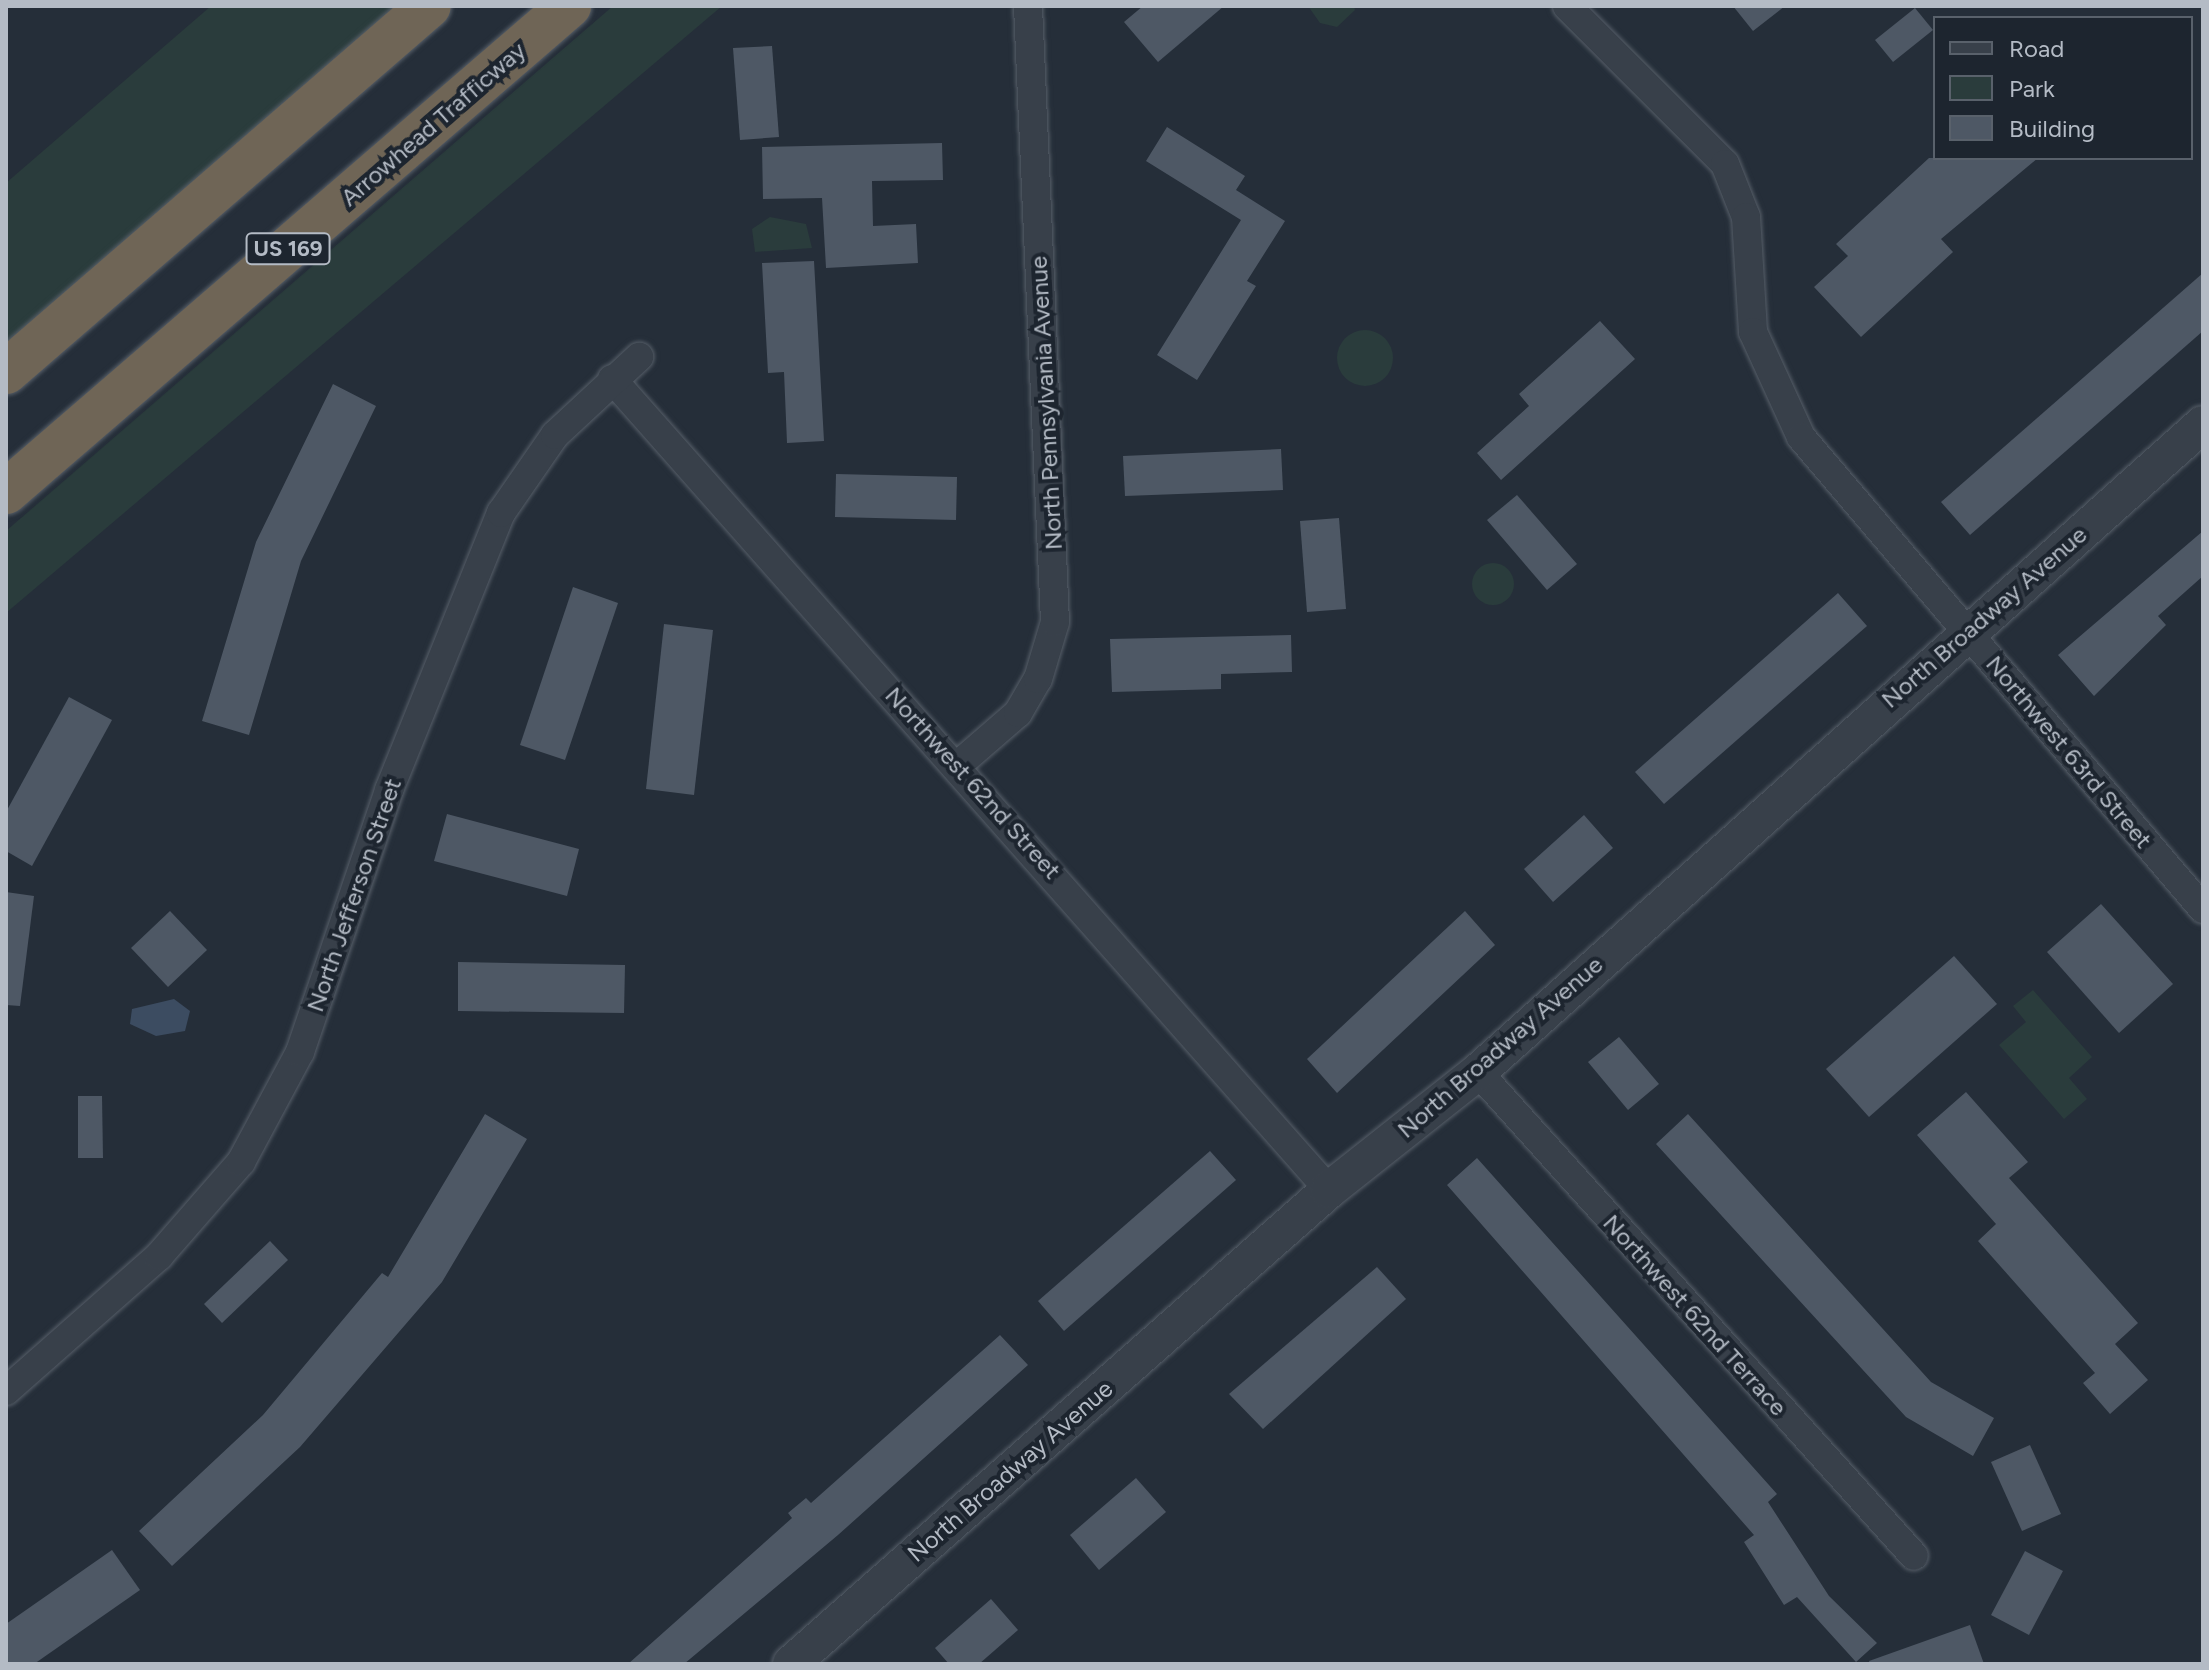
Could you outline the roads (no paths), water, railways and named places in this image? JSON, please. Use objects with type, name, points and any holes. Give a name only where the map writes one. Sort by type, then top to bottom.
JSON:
[{"type":"highway","points":[[6,372],[429,6]]},
{"type":"highway","name":"Arrowhead Trafficway","points":[[6,492],[569,6]]},
{"type":"street","name":"North Pennsylvania Avenue","points":[[958,765],[1018,713],[1038,679],[1055,622],[1028,6]]},
{"type":"street","name":"Northwest 63rd Street","points":[[1567,6],[1725,164],[1746,217],[1753,332],[1778,396],[1828,475],[1967,631],[2203,909]]},
{"type":"street","name":"North Jefferson Street","points":[[6,1391],[188,1227],[273,1109],[300,1052],[480,556],[526,473],[612,379],[639,357]]},
{"type":"street","name":"Northwest 62nd Street","points":[[612,379],[958,765],[1329,1190]]},
{"type":"street","name":"North Broadway Avenue","points":[[791,1664],[1329,1190],[1478,1072],[1967,631],[2203,424]]},
{"type":"street","name":"Northwest 62nd Terrace","points":[[1478,1072],[1914,1556]]},
{"type":"water","points":[[174,999],[190,1011],[185,1031],[156,1036],[130,1024],[132,1009]]}]
